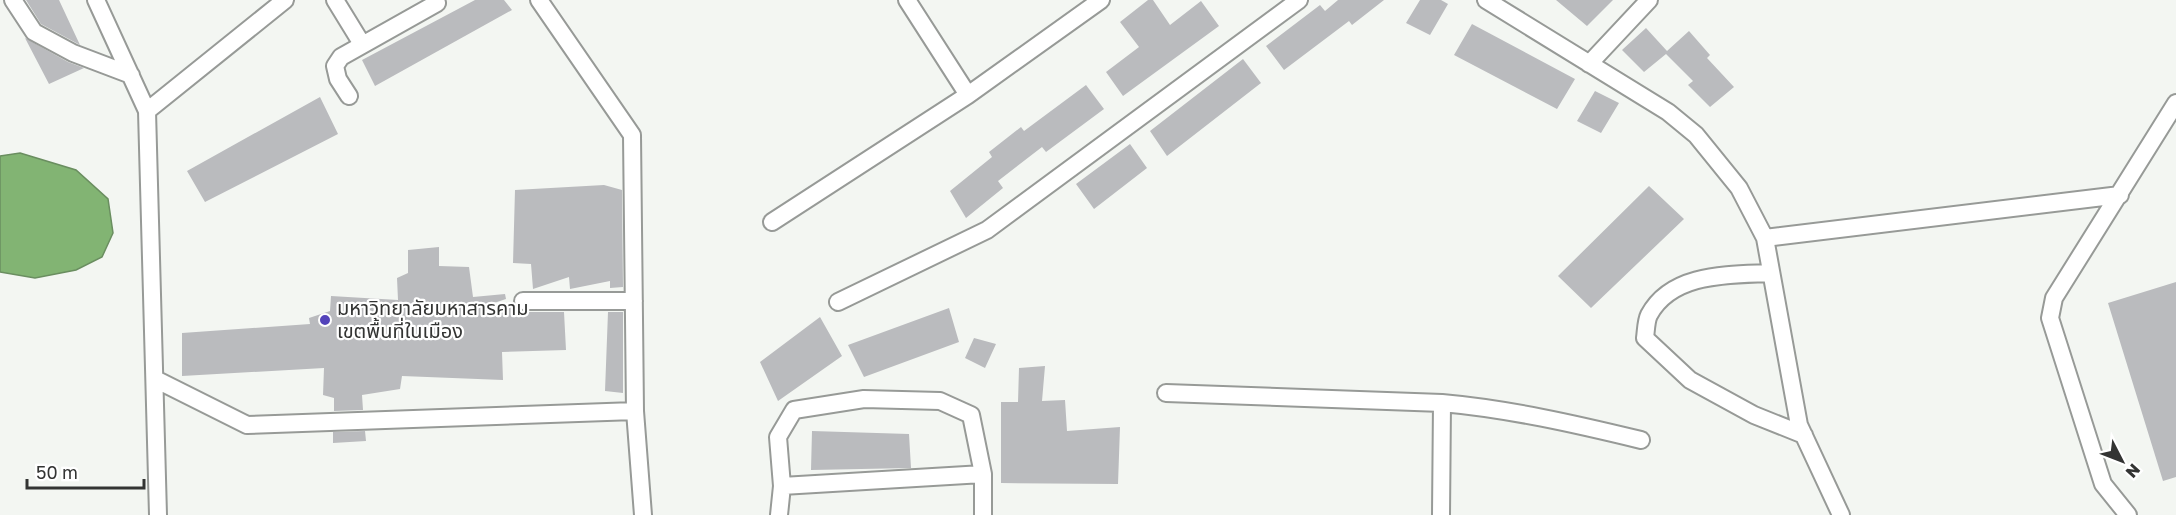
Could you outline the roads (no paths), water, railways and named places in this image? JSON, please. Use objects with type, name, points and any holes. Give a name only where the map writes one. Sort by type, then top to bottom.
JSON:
[{"type":"street","points":[[13,0],[34,32],[73,53],[131,75]]},
{"type":"street","points":[[96,0],[147,111],[158,515]]},
{"type":"street","points":[[147,111],[285,0]]},
{"type":"street","points":[[335,0],[362,44]]},
{"type":"street","points":[[539,0],[632,135],[635,411],[643,515]]},
{"type":"street","points":[[907,0],[968,95]]},
{"type":"street","points":[[772,222],[968,95],[1080,6],[1101,0]]},
{"type":"street","points":[[838,302],[987,230],[1299,0]]},
{"type":"street","points":[[1589,64],[1649,0]]},
{"type":"street","points":[[349,96],[338,79],[335,66],[341,57],[438,1]]},
{"type":"street","points":[[1489,1],[1668,112],[1696,135],[1739,188],[1765,238],[1799,425],[1841,515]]},
{"type":"street","points":[[2127,515],[2103,484],[2050,318],[2050,309],[2054,298],[2176,103]]},
{"type":"street","points":[[1765,238],[2120,195]]},
{"type":"street","points":[[1771,273],[1719,276],[1674,287],[1648,315],[1645,338],[1690,380],[1755,415],[1804,435]]},
{"type":"street","points":[[523,301],[634,301]]},
{"type":"street","points":[[155,379],[247,425],[635,411]]},
{"type":"street","points":[[1166,393],[1478,406],[1559,420],[1641,440]]},
{"type":"street","points":[[779,515],[782,486],[778,438],[794,410],[864,399],[940,401],[971,415],[983,474],[983,515]]},
{"type":"street","points":[[1441,515],[1442,403]]},
{"type":"street","points":[[782,486],[983,474]]},
{"type":"place","name":"มหาวิทยาลัยมหาสารคาม เขตพื้นที่ในเมือง","points":[[325,320]]}]
